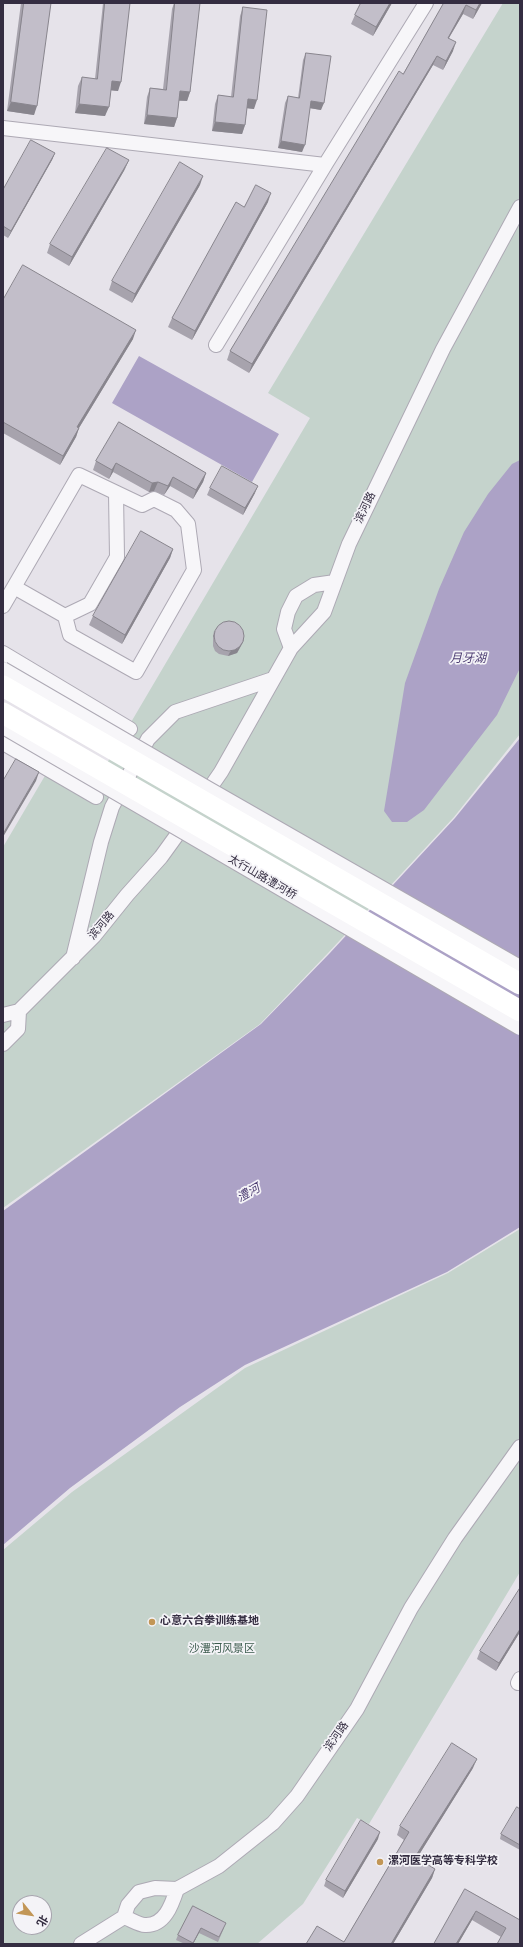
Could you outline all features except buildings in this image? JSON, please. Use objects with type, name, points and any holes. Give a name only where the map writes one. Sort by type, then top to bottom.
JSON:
[{"type":"main road","points":[[3,686],[205,794],[520,984]]},
{"type":"main road","name":"太行山路澧河桥","points":[[3,713],[184,825],[520,1011]]},
{"type":"street","points":[[216,346],[325,165],[426,3]]},
{"type":"street","points":[[3,128],[325,165]]},
{"type":"street","name":"滨河路","points":[[205,794],[221,772],[291,648],[324,612],[349,544],[439,356],[520,207]]},
{"type":"street","points":[[3,606],[14,587],[79,475],[142,505],[154,499],[176,510],[188,524],[194,570],[136,672],[70,635],[65,616],[14,587]]},
{"type":"street","points":[[65,616],[90,604],[116,557],[116,492]]},
{"type":"street","points":[[291,648],[284,629],[288,612],[296,596],[314,585],[335,582]]},
{"type":"street","points":[[3,653],[130,729]]},
{"type":"street","points":[[3,669],[205,794],[520,967]]},
{"type":"street","points":[[73,958],[101,842],[112,807],[148,739],[175,712],[273,679]]},
{"type":"street","name":"太行山路澧河桥","points":[[3,727],[184,825],[520,1028]]},
{"type":"street","points":[[3,743],[96,797]]},
{"type":"street","name":"滨河路","points":[[20,1011],[94,936],[161,856],[184,825]]},
{"type":"street","points":[[3,1015],[20,1011],[18,1029],[3,1044]]},
{"type":"street","name":"滨河路","points":[[177,1890],[225,1861],[273,1824],[297,1796],[357,1709],[410,1608],[455,1538],[520,1447]]},
{"type":"street","points":[[81,1944],[124,1917],[128,1905],[139,1892],[155,1888],[177,1890],[171,1908],[160,1920],[145,1925],[124,1917]]},
{"type":"green space","points":[[503,3],[520,3],[520,734],[454,817],[260,1024],[3,1208],[3,847],[46,774],[87,797],[310,418],[268,393]]},
{"type":"green space","name":"沙澧河风景区","points":[[520,1229],[520,1572],[369,1824],[357,1818],[303,1904],[257,1944],[3,1944],[3,1550],[72,1492],[245,1368],[448,1273]]},
{"type":"water","points":[[139,356],[279,434],[252,482],[112,403]]},
{"type":"water","name":"月牙湖","points":[[520,460],[520,668],[497,715],[424,810],[407,822],[392,822],[384,811],[405,683],[439,589],[464,532],[488,494],[512,464]]},
{"type":"water","name":"澧河","points":[[520,738],[520,1227],[447,1272],[245,1365],[180,1407],[70,1488],[3,1545],[3,1211],[261,1024],[329,954],[455,818]]},
{"type":"place","name":"心意六合拳训练基地","points":[[152,1622]]},
{"type":"place","name":"漯河医学高等专科学校","points":[[380,1862]]}]
